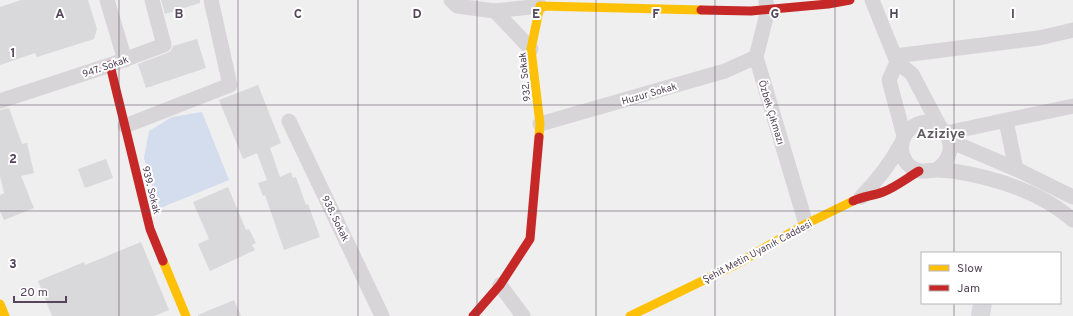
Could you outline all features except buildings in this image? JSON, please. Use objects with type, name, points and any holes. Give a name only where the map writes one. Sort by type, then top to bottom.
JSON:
[{"type":"street","points":[[107,0],[125,60]]},
{"type":"street","name":"947. Sokak","points":[[0,101],[125,60],[164,45],[152,0]]},
{"type":"street","points":[[125,126],[230,85],[212,0]]},
{"type":"street","points":[[451,0],[457,6],[495,11],[576,4],[751,11],[767,5],[828,4],[850,0]]},
{"type":"street","points":[[872,0],[896,59],[912,74],[946,134],[951,150],[943,165],[936,170],[928,172],[919,171],[911,167],[902,153],[902,140],[889,80],[896,59]]},
{"type":"street","points":[[756,57],[767,5]]},
{"type":"street","name":"932. Sokak","points":[[473,316],[500,285],[530,239],[540,124],[531,49],[540,6]]},
{"type":"street","points":[[495,11],[531,49]]},
{"type":"street","points":[[896,59],[1039,38],[1073,30]]},
{"type":"street","name":"Huzur Sokak","points":[[540,124],[725,71],[756,57]]},
{"type":"street","name":"Özbek Çıkmazı","points":[[756,57],[806,224]]},
{"type":"street","name":"939. Sokak","points":[[110,65],[150,229],[186,316]]},
{"type":"street","points":[[946,134],[1073,106]]},
{"type":"street","points":[[1006,120],[1016,169]]},
{"type":"street","name":"938. Sokak","points":[[289,121],[382,316]]},
{"type":"street","points":[[902,140],[909,129],[916,124],[924,122],[933,123],[946,134],[1073,197]]},
{"type":"street","name":"Şehit Metin Uyanık Caddesi","points":[[861,198],[890,163],[902,140]]},
{"type":"street","points":[[936,170],[984,177],[1022,189],[1056,207],[1073,220]]},
{"type":"street","name":"Şehit Metin Uyanık Caddesi","points":[[630,316],[733,266],[806,224],[861,198],[884,192],[919,171]]},
{"type":"street","points":[[500,285],[523,316]]},
{"type":"street","points":[[0,304],[5,316]]},
{"type":"shaded area","points":[[202,112],[229,180],[158,209],[144,158],[149,131],[172,117]]},
{"type":"traffic: slow","points":[[539,137],[540,124],[531,49],[540,6],[701,10]]},
{"type":"traffic: slow","points":[[630,316],[733,266],[806,224],[853,201]]},
{"type":"traffic: slow","points":[[163,261],[186,316]]},
{"type":"traffic: slow","points":[[0,304],[5,316]]},
{"type":"traffic: jam","points":[[701,10],[751,11],[828,4],[850,0]]},
{"type":"traffic: jam","points":[[110,65],[150,229],[163,261]]},
{"type":"traffic: jam","points":[[473,316],[500,285],[530,239],[539,137]]},
{"type":"traffic: jam","points":[[853,201],[888,190],[919,171]]},
{"type":"district","name":"Aziziye","points":[[941,133]]}]
